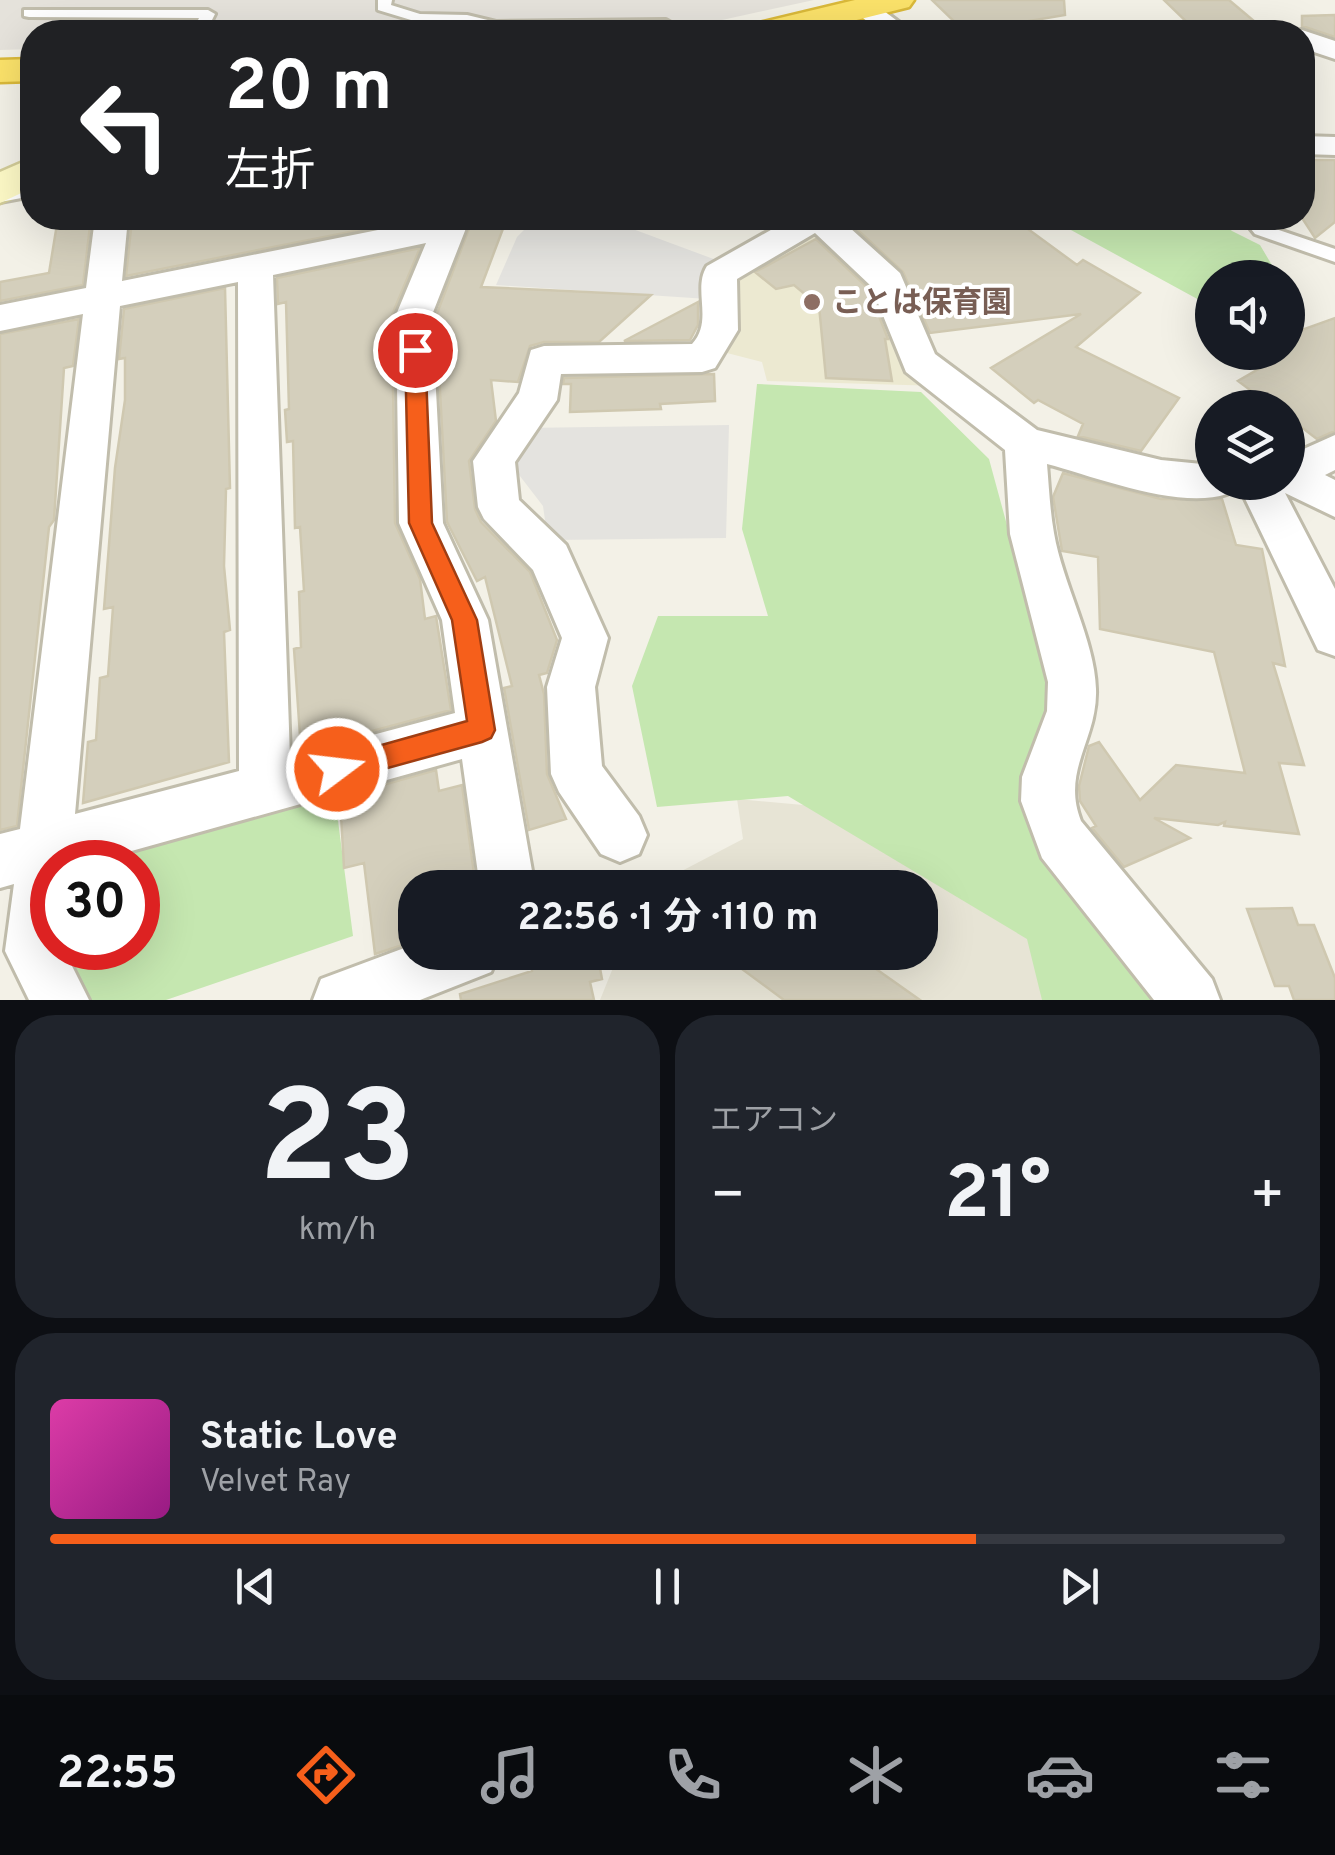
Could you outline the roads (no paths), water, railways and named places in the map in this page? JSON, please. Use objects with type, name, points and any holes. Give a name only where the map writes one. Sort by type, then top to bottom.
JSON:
[{"type":"highway","points":[[815,20],[897,0]]},
{"type":"street","points":[[862,8],[880,20]]},
{"type":"street","points":[[60,1000],[34,950],[22,855],[109,230]]},
{"type":"street","points":[[0,318],[421,230]]},
{"type":"street","points":[[449,230],[414,316],[420,523],[465,620],[505,870]]},
{"type":"street","points":[[620,835],[578,774],[570,687],[585,638],[550,558],[499,507],[494,461],[529,406],[537,400],[544,360],[702,358],[716,346],[722,328],[719,274],[796,230]]},
{"type":"street","points":[[831,230],[888,281],[919,362],[1026,443],[1161,477],[1195,478]]},
{"type":"street","points":[[256,267],[265,789]]},
{"type":"street","points":[[1026,443],[1032,534],[1072,682],[1072,711],[1048,777],[1047,800],[1061,840],[1191,1000]]},
{"type":"street","points":[[1305,462],[1335,451]]},
{"type":"street","points":[[1305,492],[1335,500]]},
{"type":"street","points":[[1265,500],[1335,634]]},
{"type":"street","points":[[22,855],[482,730]]},
{"type":"street","points":[[342,1000],[423,970]]},
{"type":"lane","points":[[385,0],[383,8],[408,20]]},
{"type":"lane","points":[[29,13],[208,14],[205,20]]},
{"type":"lane","points":[[1261,230],[1335,256]]},
{"type":"place","name":"ことは保育園","points":[[812,302]]}]
